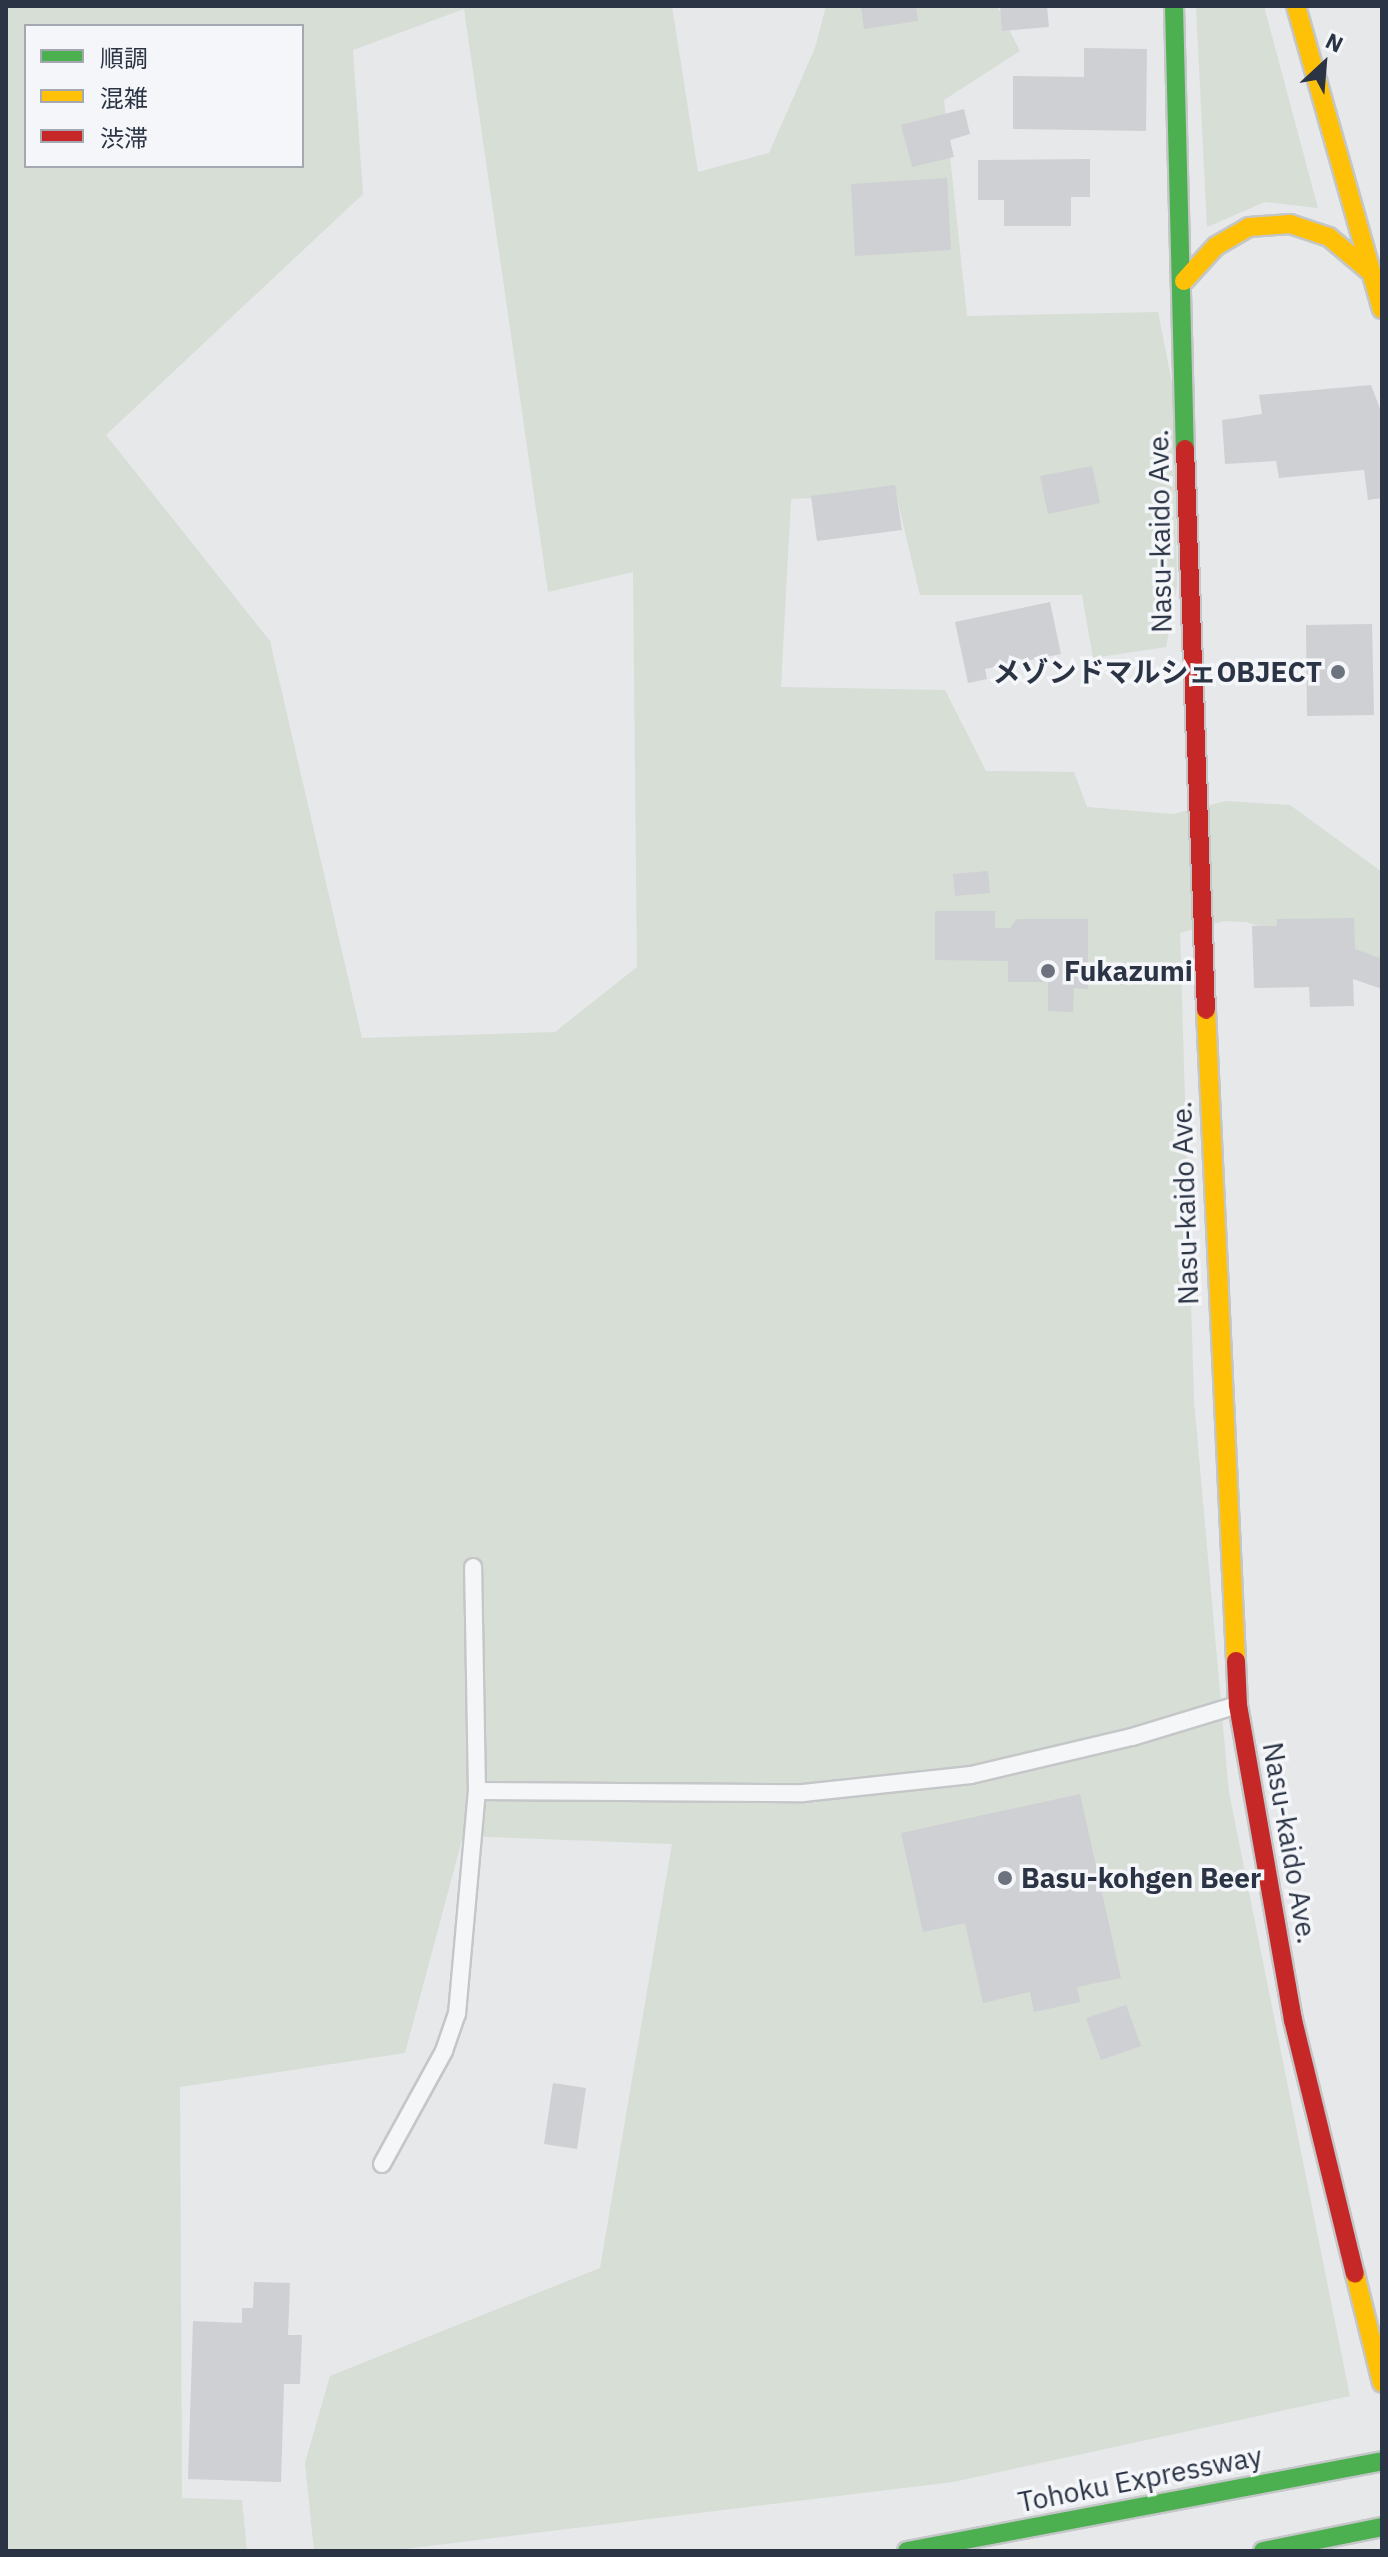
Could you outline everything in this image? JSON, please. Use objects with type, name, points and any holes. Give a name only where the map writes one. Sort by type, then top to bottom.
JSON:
[{"type":"main road","name":"Nasu-kaido Ave.","points":[[1174,6],[1184,281],[1192,721],[1238,1705],[1293,2020],[1382,2383]]},
{"type":"main road","points":[[1296,6],[1368,270],[1382,309]]},
{"type":"main road","points":[[1184,281],[1216,246],[1249,227],[1290,224],[1329,237],[1368,270]]},
{"type":"main road","name":"Tohoku Expressway","points":[[907,2551],[1382,2461]]},
{"type":"main road","points":[[1263,2551],[1382,2527]]},
{"type":"lane","points":[[382,2164],[444,2051],[457,2014],[477,1791],[473,1567]]},
{"type":"lane","points":[[477,1791],[803,1793],[971,1775],[1132,1737],[1238,1705]]},
{"type":"shaded area","points":[[6,6],[672,6],[698,172],[769,153],[815,48],[826,6],[997,6],[1020,51],[944,100],[967,316],[1158,312],[1175,398],[1177,585],[1166,647],[1093,658],[1082,595],[920,595],[896,494],[791,499],[781,687],[945,690],[986,771],[1074,772],[1087,807],[1173,814],[1226,801],[1290,805],[1382,872],[1382,971],[1367,959],[1246,922],[1224,921],[1180,933],[1194,1401],[1229,1793],[1350,2396],[953,2482],[388,2551],[314,2551],[305,2463],[330,2376],[600,2268],[672,1844],[463,1836],[405,2053],[180,2087],[182,2498],[242,2500],[247,2551],[6,2551]],"holes":[[[464,9],[548,592],[633,572],[637,967],[555,1032],[362,1038],[270,641],[106,435],[363,194],[353,50]]]},
{"type":"shaded area","points":[[1196,6],[1264,6],[1318,208],[1265,202],[1207,227]]},
{"type":"building","points":[[861,6],[916,6],[918,21],[864,29]]},
{"type":"building","points":[[1000,6],[1047,6],[1049,27],[1002,31]]},
{"type":"building","points":[[1084,48],[1147,49],[1146,131],[1013,129],[1013,76],[1084,77]]},
{"type":"building","points":[[964,109],[970,134],[950,140],[954,157],[912,167],[901,125]]},
{"type":"building","points":[[1090,159],[1090,197],[1071,197],[1071,226],[1004,226],[1004,200],[978,200],[978,160]]},
{"type":"building","points":[[947,178],[951,250],[855,256],[851,184]]},
{"type":"building","points":[[1371,385],[1382,414],[1382,498],[1368,500],[1364,470],[1279,478],[1276,461],[1225,464],[1222,420],[1262,414],[1259,395]]},
{"type":"building","points":[[1092,466],[1100,503],[1048,514],[1040,476]]},
{"type":"building","points":[[895,485],[902,530],[817,541],[811,496]]},
{"type":"building","points":[[1050,602],[1061,654],[985,669],[987,679],[968,683],[955,622]]},
{"type":"building","points":[[1372,624],[1374,715],[1307,716],[1306,625]]},
{"type":"building","points":[[988,871],[990,893],[955,896],[953,874]]},
{"type":"building","name":"Fukazumi","points":[[935,911],[995,911],[995,928],[1010,928],[1017,919],[1088,919],[1088,989],[1074,988],[1073,1012],[1048,1011],[1048,982],[1008,982],[1008,961],[935,960]]},
{"type":"building","points":[[1354,918],[1355,949],[1382,959],[1382,989],[1353,979],[1354,1006],[1310,1007],[1309,987],[1254,988],[1252,926],[1277,926],[1277,919]]},
{"type":"building","name":"Basu-kohgen Beer","points":[[1080,1794],[1121,1978],[1077,1987],[1080,2002],[1034,2012],[1030,1992],[983,2003],[965,1923],[923,1932],[901,1833]]},
{"type":"building","points":[[1126,2005],[1141,2046],[1101,2060],[1086,2018]]},
{"type":"building","points":[[553,2083],[586,2088],[577,2149],[544,2144]]},
{"type":"building","points":[[254,2282],[290,2283],[288,2335],[302,2335],[300,2384],[284,2384],[281,2482],[188,2479],[193,2321],[242,2323],[242,2308],[253,2308]]},
{"type":"traffic: fast","points":[[1174,6],[1185,449]]},
{"type":"traffic: fast","points":[[907,2551],[1382,2461]]},
{"type":"traffic: fast","points":[[1263,2551],[1382,2527]]},
{"type":"traffic: slow","points":[[1296,6],[1382,309]]},
{"type":"traffic: slow","points":[[1184,281],[1216,246],[1249,227],[1290,224],[1329,237],[1368,270]]},
{"type":"traffic: slow","points":[[1206,1010],[1236,1661]]},
{"type":"traffic: slow","points":[[1355,2274],[1382,2383]]},
{"type":"traffic: jam","points":[[1185,449],[1206,1010]]},
{"type":"traffic: jam","points":[[1236,1661],[1238,1705],[1293,2020],[1355,2274]]},
{"type":"place","name":"メゾンドマルシェOBJECT","points":[[1338,672]]},
{"type":"place","name":"Fukazumi","points":[[1048,971]]},
{"type":"place","name":"Basu-kohgen Beer","points":[[1005,1878]]}]
